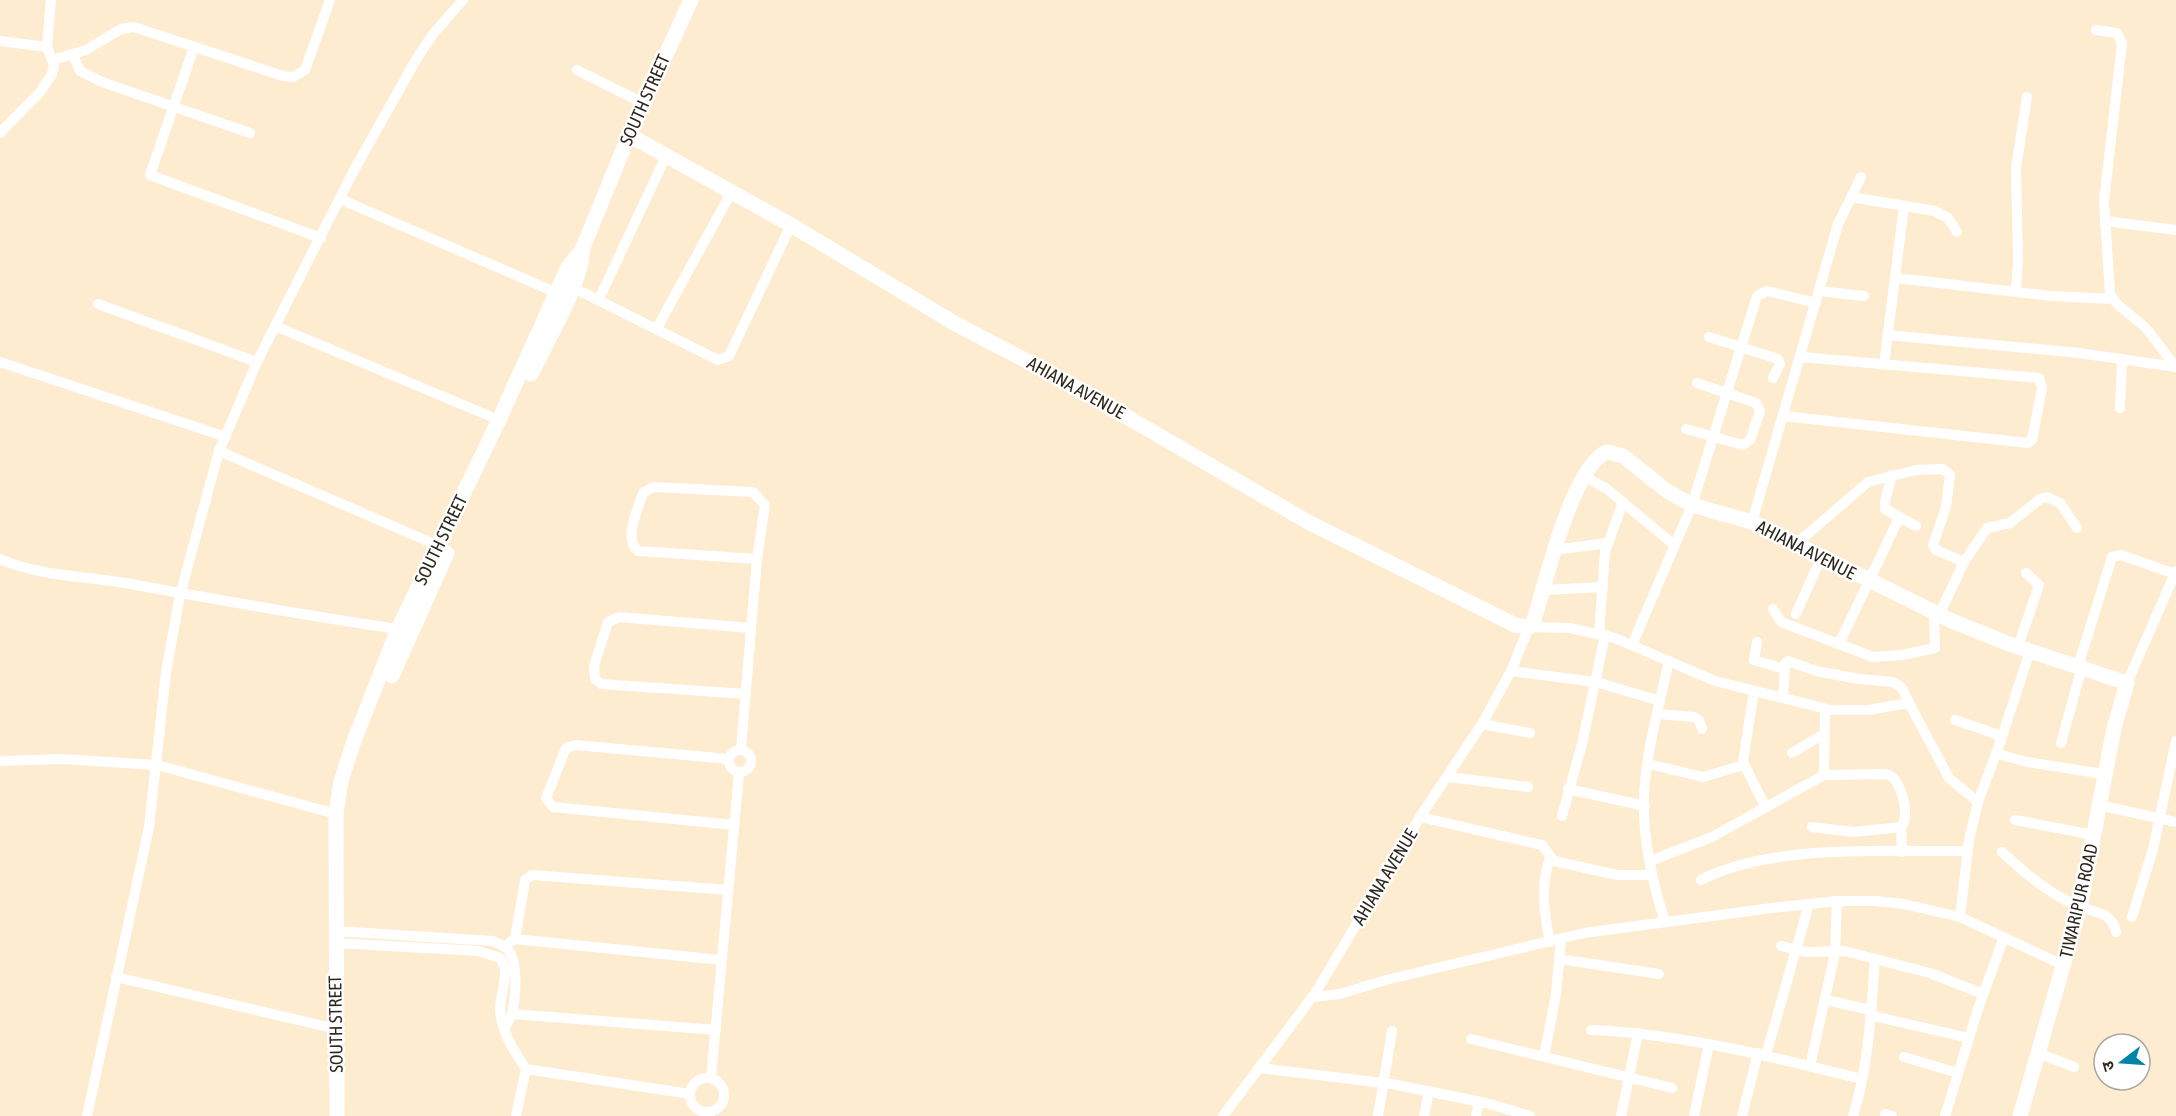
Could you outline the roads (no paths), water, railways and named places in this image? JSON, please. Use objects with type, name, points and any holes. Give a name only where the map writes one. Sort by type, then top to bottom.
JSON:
[{"type":"street","points":[[0,133],[41,91],[52,74],[53,60],[47,47],[51,0]]},
{"type":"street","points":[[53,60],[73,55],[121,29],[134,27],[282,76],[293,77],[305,70],[330,0]]},
{"type":"street","points":[[87,1116],[149,827],[166,672],[180,595],[219,451],[257,363],[340,199],[417,58],[438,27],[463,0]]},
{"type":"street","name":"SOUTH STREET","points":[[337,1116],[336,1029],[339,937],[336,814],[341,781],[354,741],[439,546],[500,420],[568,267],[582,250],[629,135],[691,0]]},
{"type":"street","points":[[2096,30],[2117,33],[2122,43],[2106,169],[2105,221],[2108,285],[2112,299],[2146,328],[2175,367]]},
{"type":"street","points":[[0,41],[47,47]]},
{"type":"street","points":[[194,47],[150,171],[154,178],[321,238]]},
{"type":"street","points":[[73,55],[80,71],[102,82],[250,133]]},
{"type":"street","points":[[577,70],[643,103]]},
{"type":"street","points":[[2016,290],[2018,260],[2016,168],[2027,97]]},
{"type":"street","name":"AHIANA AVENUE","points":[[629,135],[732,191],[954,322],[1065,381],[1308,522],[1515,625],[1529,627]]},
{"type":"street","points":[[599,299],[667,154]]},
{"type":"street","points":[[1752,522],[1838,224],[1861,177]]},
{"type":"street","points":[[657,328],[732,191]]},
{"type":"street","points":[[1851,197],[1943,215],[1957,232]]},
{"type":"street","points":[[340,199],[557,293]]},
{"type":"street","points":[[1884,364],[1904,206]]},
{"type":"street","points":[[2105,221],[2176,231]]},
{"type":"street","points":[[572,287],[718,360],[729,356],[791,225]]},
{"type":"street","points":[[345,1116],[339,937],[343,824],[351,779],[404,630],[572,287],[583,261],[582,250]]},
{"type":"street","points":[[1896,278],[2016,290],[2061,297],[2112,299]]},
{"type":"street","points":[[1819,291],[1864,296]]},
{"type":"street","points":[[1632,645],[1692,505],[1757,296],[1762,292],[1816,303]]},
{"type":"street","points":[[98,304],[257,363]]},
{"type":"street","points":[[275,326],[500,420]]},
{"type":"street","points":[[1887,335],[2175,367]]},
{"type":"street","points":[[1709,337],[1778,359],[1779,364],[1773,378]]},
{"type":"street","points":[[1783,416],[2028,442],[2032,440],[2042,388],[2039,378],[1801,357]]},
{"type":"street","points":[[2120,408],[2122,360]]},
{"type":"street","points":[[0,362],[226,437]]},
{"type":"street","points":[[1686,429],[1743,445],[1750,440],[1754,430],[1758,406],[1697,383]]},
{"type":"street","points":[[219,451],[439,546]]},
{"type":"street","name":"AHIANA AVENUE","points":[[1226,1115],[1312,997],[1420,817],[1449,777],[1482,724],[1511,671],[1544,590],[1554,550],[1584,476],[1600,454],[1615,453],[1623,456],[1667,491],[1692,505],[1752,522],[1936,613],[2024,649],[2127,683]]},
{"type":"street","points":[[1795,545],[1868,482],[1916,470],[1943,469],[1949,473],[1946,507],[1933,545],[1936,550],[1964,562]]},
{"type":"street","points":[[1892,475],[1884,506],[1899,518],[1916,526]]},
{"type":"street","points":[[1584,476],[1623,502],[1674,544]]},
{"type":"street","points":[[741,749],[757,559],[765,505],[756,493],[653,487],[642,493],[631,539],[633,547],[638,551],[757,559]]},
{"type":"street","points":[[1773,609],[1781,622],[1873,657],[1929,651],[1936,646],[1936,613],[1964,562],[1987,528],[2010,523],[2044,497],[2060,503],[2077,528]]},
{"type":"street","points":[[1562,816],[1596,682],[1602,635],[1607,543],[1623,502]]},
{"type":"street","points":[[1839,644],[1899,518]]},
{"type":"street","points":[[1554,550],[1607,543]]},
{"type":"street","points":[[2061,743],[2112,557],[2121,555],[2175,573],[2171,596],[2127,683]]},
{"type":"street","points":[[1796,614],[1821,558]]},
{"type":"street","points":[[0,559],[24,570],[124,583],[180,595],[404,630]]},
{"type":"street","points":[[1960,917],[1968,851],[1978,802],[1998,754],[2039,585],[2036,579],[2026,573]]},
{"type":"street","points":[[1544,590],[1603,587]]},
{"type":"street","points":[[746,694],[601,684],[596,679],[594,666],[608,622],[619,617],[751,628]]},
{"type":"street","points":[[1529,627],[1570,628],[1602,635],[1632,645],[1715,681],[1825,709],[1868,710],[1909,703]]},
{"type":"street","points":[[1757,642],[1754,660],[1784,669]]},
{"type":"street","points":[[1665,922],[1652,875],[1644,806],[1648,764],[1669,661]]},
{"type":"street","points":[[1783,698],[1784,669],[1788,661],[1816,671],[1859,679],[1893,682],[1902,688],[1949,777],[1978,802]]},
{"type":"street","points":[[1511,671],[1596,682],[1660,701]]},
{"type":"street","name":"TIWARIPUR ROAD","points":[[2020,1116],[2065,966],[2080,907],[2104,774],[2127,683]]},
{"type":"street","points":[[1754,691],[1742,752],[1744,765],[1766,808]]},
{"type":"street","points":[[1824,775],[1825,709]]},
{"type":"street","points":[[1658,714],[1694,717],[1699,720],[1702,729]]},
{"type":"street","points":[[1955,720],[1996,734],[2001,740]]},
{"type":"street","points":[[1482,724],[1530,733]]},
{"type":"street","points":[[1792,753],[1824,734]]},
{"type":"street","points":[[2132,917],[2173,768],[2176,741]]},
{"type":"street","points":[[729,759],[575,745],[566,748],[546,798],[553,807],[734,825]]},
{"type":"street","points":[[741,749],[749,754],[752,760],[748,769],[739,772],[731,768],[729,759],[733,752],[741,749]]},
{"type":"street","points":[[1998,754],[2027,762],[2104,774]]},
{"type":"street","points":[[0,761],[62,759],[157,765],[336,814]]},
{"type":"street","points":[[1648,764],[1704,777],[1744,765]]},
{"type":"street","points":[[711,1078],[739,772]]},
{"type":"street","points":[[1650,861],[1692,847],[1824,775],[1844,773],[1893,776],[1903,803],[1905,820],[1901,827],[1902,852]]},
{"type":"street","points":[[1449,777],[1528,787]]},
{"type":"street","points":[[1568,789],[1644,806]]},
{"type":"street","points":[[2098,805],[2176,822]]},
{"type":"street","points":[[1420,817],[1542,845],[1550,858],[1604,873],[1652,875]]},
{"type":"street","points":[[2015,820],[2094,835]]},
{"type":"street","points":[[1812,827],[1854,832],[1901,827]]},
{"type":"street","points":[[1701,880],[1726,868],[1751,862],[1817,853],[1968,851]]},
{"type":"street","points":[[2002,852],[2040,885],[2080,907],[2107,916],[2114,923],[2116,932]]},
{"type":"street","points":[[1550,858],[1544,881],[1543,897],[1550,942]]},
{"type":"street","points":[[515,939],[525,880],[532,875],[728,890]]},
{"type":"street","points":[[1312,997],[1340,994],[1386,980],[1561,939],[1665,922],[1837,901],[1904,904],[1960,917],[2065,966]]},
{"type":"street","points":[[1810,1066],[1835,953],[1837,901]]},
{"type":"street","points":[[1742,1116],[1809,904]]},
{"type":"street","points":[[339,937],[413,942],[479,951],[500,958],[506,968],[500,1010],[513,1050],[526,1069],[516,1116]]},
{"type":"street","points":[[1945,1116],[1983,994],[2004,937]]},
{"type":"street","points":[[504,946],[515,939],[721,960]]},
{"type":"street","points":[[1544,1057],[1556,994],[1561,939]]},
{"type":"street","points":[[413,942],[493,941],[504,946],[515,963],[513,1014],[505,1026]]},
{"type":"street","points":[[1780,946],[1835,953],[1845,951],[1875,958],[1930,973],[1983,994]]},
{"type":"street","points":[[1853,1116],[1862,1079],[1875,958]]},
{"type":"street","points":[[1559,959],[1659,974]]},
{"type":"street","points":[[116,977],[336,1029]]},
{"type":"street","points":[[1826,1000],[1871,1010]]},
{"type":"street","points":[[1871,1010],[1873,1016],[1969,1038]]},
{"type":"street","points":[[513,1014],[716,1030]]},
{"type":"street","points":[[1591,1029],[1709,1044],[1762,1054],[1862,1079]]},
{"type":"street","points":[[1378,1116],[1392,1032]]},
{"type":"street","points":[[1621,1116],[1638,1034]]},
{"type":"street","points":[[1471,1039],[1672,1088]]},
{"type":"street","points":[[1694,1116],[1709,1044]]},
{"type":"street","points":[[2038,1053],[2074,1067]]},
{"type":"street","points":[[1904,1057],[1958,1073]]},
{"type":"street","points":[[1260,1068],[1384,1083],[1479,1102],[1530,1116]]},
{"type":"street","points":[[526,1069],[690,1094]]},
{"type":"street","points":[[711,1078],[721,1086],[723,1098],[717,1108],[704,1114],[694,1106],[690,1094],[694,1083],[711,1078]]},
{"type":"street","points":[[1425,1116],[1429,1091]]},
{"type":"street","points":[[1476,1116],[1479,1102]]}]
